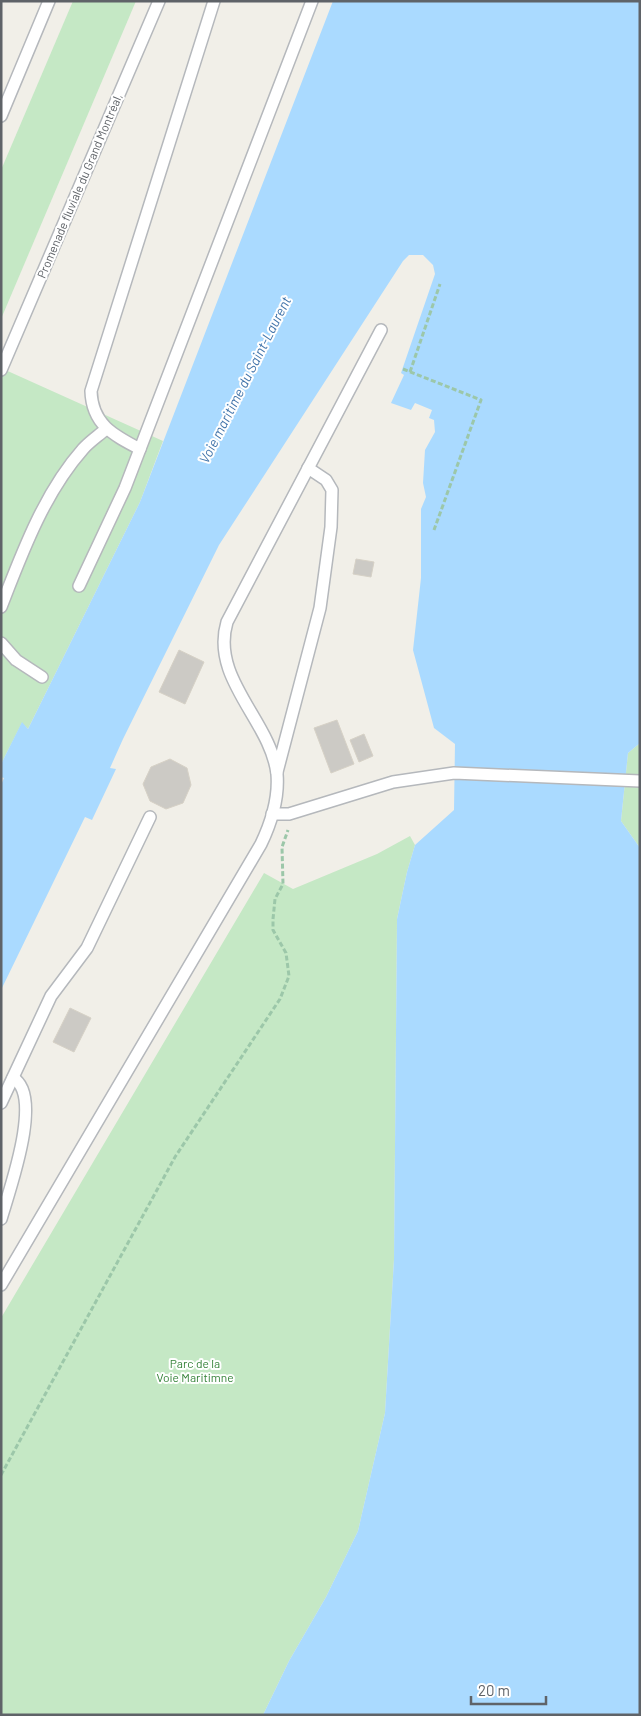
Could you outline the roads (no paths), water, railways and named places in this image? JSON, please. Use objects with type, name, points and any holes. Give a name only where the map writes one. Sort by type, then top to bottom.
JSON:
[{"type":"lane","points":[[1,116],[49,1]]},
{"type":"lane","name":"Promenade fluviale du Grand Montréal,","points":[[1,370],[159,1]]},
{"type":"lane","points":[[140,449],[106,429],[93,410],[91,391],[214,1]]},
{"type":"lane","points":[[79,586],[125,488],[312,1]]},
{"type":"lane","points":[[277,774],[270,747],[236,685],[228,664],[224,632],[227,622],[381,330]]},
{"type":"lane","points":[[1,607],[59,480],[84,448],[106,429]]},
{"type":"lane","points":[[1,1285],[261,844],[272,814],[277,774],[320,608],[332,527],[332,490],[326,480],[308,468]]},
{"type":"lane","points":[[1,643],[16,660],[42,677]]},
{"type":"lane","points":[[272,814],[292,813],[393,782],[454,773],[640,781]]},
{"type":"lane","points":[[1,1103],[51,996],[87,948],[150,817]]},
{"type":"lane","points":[[1,1219],[26,1121],[26,1102],[23,1088],[13,1078]]},
{"type":"water","name":"Voie maritime du Saint-Laurent","points":[[333,1],[640,1],[640,743],[628,753],[621,821],[640,848],[640,1715],[263,1715],[289,1661],[326,1597],[358,1531],[385,1413],[394,1259],[397,919],[415,845],[454,810],[455,744],[434,728],[413,650],[421,578],[421,509],[426,497],[423,483],[425,450],[435,432],[434,420],[429,418],[432,410],[415,403],[411,410],[391,403],[404,375],[401,373],[435,274],[433,265],[423,255],[409,255],[403,261],[219,545],[123,739],[110,768],[116,769],[92,820],[85,817],[1,990],[1,785],[4,778],[1,777],[1,764],[22,722],[28,729],[140,502]]},
{"type":"park label","name":"Parc de la Voie Maritimne","points":[[195,1371]]}]
